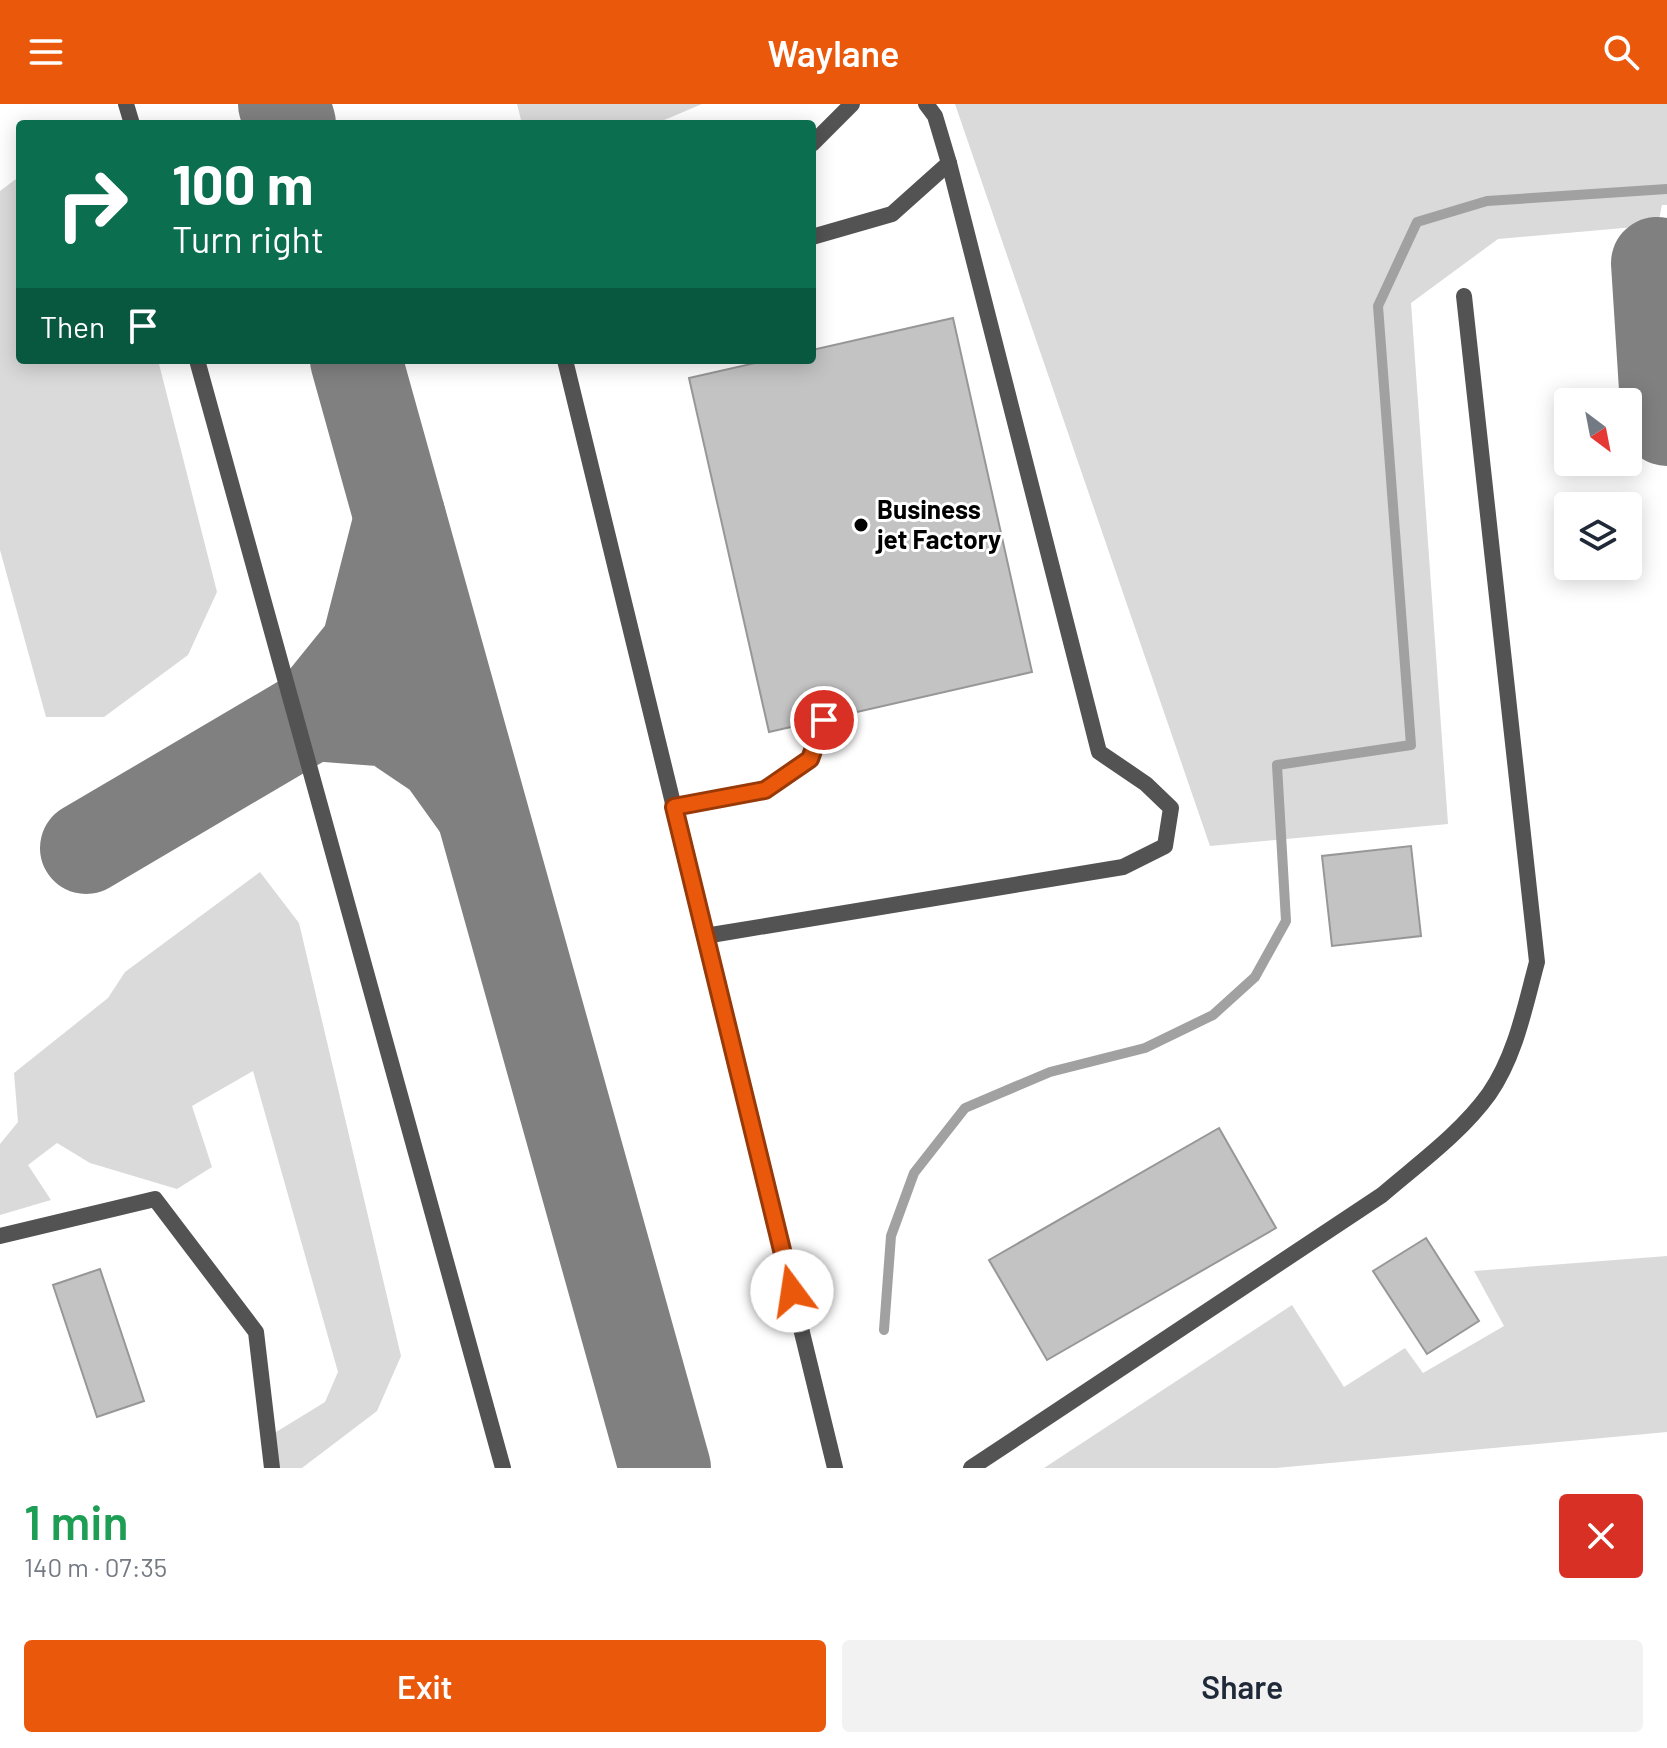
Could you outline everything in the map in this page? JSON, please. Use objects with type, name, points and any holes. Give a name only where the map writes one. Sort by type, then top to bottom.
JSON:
[{"type":"lane","points":[[816,140],[852,104]]},
{"type":"lane","points":[[705,936],[1123,867],[1165,846],[1171,808],[1146,784],[1099,752],[949,163],[935,116],[926,104]]},
{"type":"lane","points":[[816,236],[892,214],[949,163]]},
{"type":"lane","points":[[971,1468],[1382,1195],[1441,1145],[1489,1094],[1517,1037],[1537,962],[1464,296]]},
{"type":"lane","points":[[198,364],[503,1468]]},
{"type":"lane","points":[[566,364],[835,1468]]},
{"type":"lane","points":[[674,807],[765,790],[810,759],[824,720]]},
{"type":"lane","points":[[0,1236],[155,1199],[256,1332],[272,1468]]},
{"type":"shaded area","points":[[517,104],[702,104],[664,120],[521,120]]},
{"type":"shaded area","points":[[955,104],[1667,104],[1667,205],[1662,205],[1658,225],[1498,239],[1411,303],[1448,824],[1210,846]]},
{"type":"shaded area","points":[[16,179],[16,364],[159,364],[217,592],[188,655],[104,717],[46,717],[0,550],[0,191]]},
{"type":"shaded area","points":[[260,872],[299,923],[401,1356],[377,1411],[302,1468],[271,1468],[263,1440],[325,1402],[338,1372],[253,1071],[192,1106],[212,1167],[177,1189],[90,1163],[57,1143],[28,1165],[51,1200],[0,1215],[0,1144],[18,1122],[14,1073],[108,998],[125,972]]},
{"type":"shaded area","points":[[1667,1256],[1667,1432],[1276,1468],[1044,1468],[1292,1305],[1344,1387],[1405,1348],[1423,1373],[1504,1326],[1474,1271]]},
{"type":"building","name":"Business jet Factory","points":[[953,318],[1032,672],[769,732],[689,378],[750,364],[816,364],[816,349]]},
{"type":"building","points":[[1411,846],[1421,936],[1332,946],[1322,856]]},
{"type":"building","points":[[1219,1128],[1276,1228],[1047,1360],[989,1260]]},
{"type":"building","points":[[1426,1238],[1479,1321],[1427,1354],[1373,1271]]},
{"type":"building","points":[[100,1269],[144,1401],[97,1417],[53,1285]]},
{"type":"waterway","points":[[884,1330],[891,1236],[914,1173],[965,1108],[1050,1072],[1145,1048],[1213,1015],[1255,977],[1286,921],[1277,765],[1411,745],[1378,306],[1417,222],[1487,201],[1667,189]]},
{"type":"taxiway","points":[[284,104],[289,120]]},
{"type":"taxiway","points":[[1657,263],[1667,420]]},
{"type":"taxiway","points":[[357,364],[665,1468]]},
{"type":"taxiway","points":[[312,715],[367,647],[400,518]]},
{"type":"taxiway","points":[[86,848],[312,715],[390,721],[442,756],[480,809]]},
{"type":"place","name":"Business jet Factory","points":[[861,525]]},
{"type":"route","points":[[792,1291],[674,807],[765,790],[810,759],[824,720]]}]
